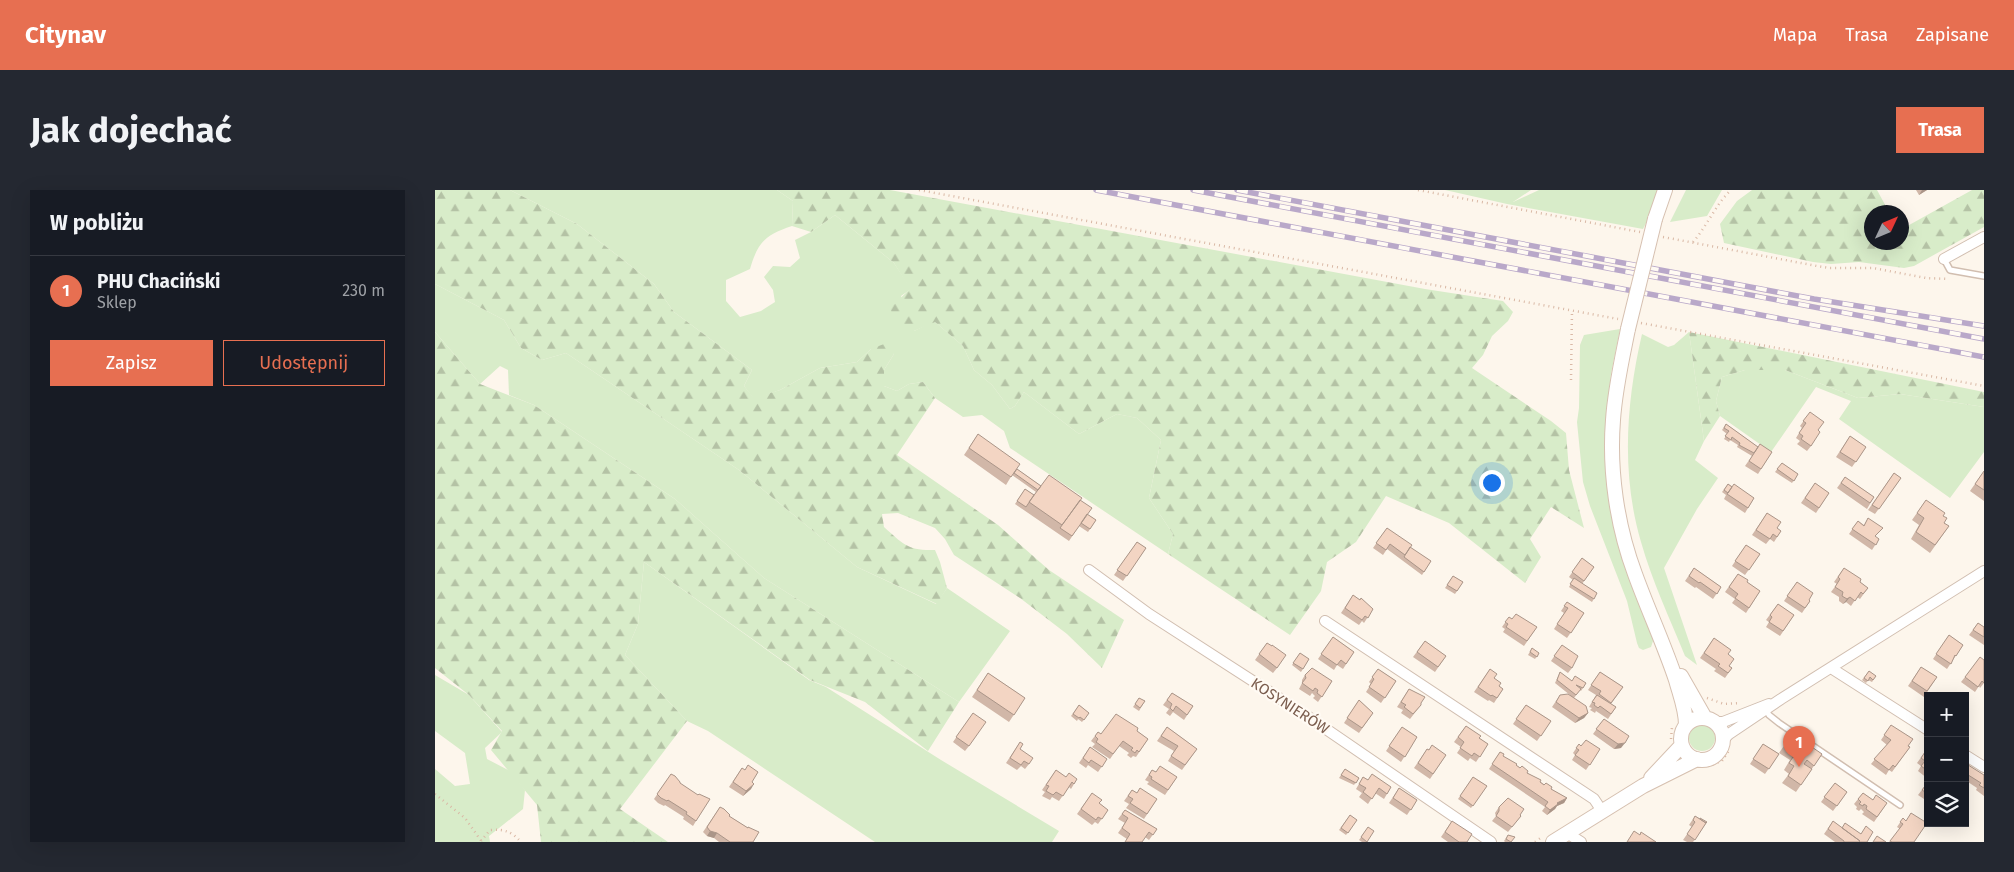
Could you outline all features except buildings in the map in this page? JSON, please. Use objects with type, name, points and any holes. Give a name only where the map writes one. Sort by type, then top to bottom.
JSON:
[{"type":"street","points":[[1643,786],[1676,745],[1682,734],[1679,726],[1683,704],[1666,649],[1634,573],[1625,544],[1614,477],[1613,420],[1629,324],[1655,219],[1665,190]]},
{"type":"street","points":[[1944,259],[1984,237]]},
{"type":"street","name":"KOSYNIERÓW","points":[[1089,570],[1149,614],[1307,716],[1491,842]]},
{"type":"street","points":[[1553,842],[1643,786],[1712,757],[1728,742],[1737,728],[1765,708],[1984,572]]},
{"type":"street","points":[[1325,621],[1594,799],[1602,812]]},
{"type":"street","points":[[1666,649],[1710,720],[1721,730],[1728,742]]},
{"type":"street","points":[[1831,668],[1924,727]]},
{"type":"street","points":[[1679,726],[1695,719],[1723,722],[1765,708]]},
{"type":"street","points":[[1676,745],[1701,763]]},
{"type":"street","points":[[1969,758],[1984,767]]},
{"type":"street","points":[[1567,833],[1581,842]]},
{"type":"lane","points":[[1944,259],[1950,270],[1984,276]]},
{"type":"lane","points":[[1765,708],[1779,723],[1900,805]]},
{"type":"path","points":[[919,190],[1572,310],[1629,324],[1984,386]]},
{"type":"path","points":[[1418,190],[1644,233]]},
{"type":"path","points":[[1693,242],[1711,218],[1722,198],[1731,190]]},
{"type":"path","points":[[1654,235],[1830,268],[1873,268],[1926,278],[1949,279]]},
{"type":"path","points":[[1571,380],[1572,310]]},
{"type":"path","points":[[1701,697],[1729,704]]},
{"type":"path","points":[[1676,745],[1679,726]]},
{"type":"path","points":[[1701,763],[1722,761],[1728,742]]},
{"type":"path","points":[[435,794],[465,818],[481,841],[489,830],[503,829],[516,836],[521,842]]},
{"type":"green space","points":[[435,190],[510,190],[577,224],[654,284],[674,312],[752,370],[744,386],[754,398],[780,390],[820,368],[857,362],[871,349],[884,344],[894,354],[884,370],[884,386],[897,391],[909,384],[923,382],[935,398],[897,455],[998,525],[1049,570],[1124,620],[1102,668],[1067,634],[1020,598],[954,555],[945,539],[935,528],[898,513],[882,514],[884,527],[901,542],[912,548],[935,550],[947,588],[937,604],[857,567],[739,470],[566,353],[542,360],[521,348],[504,320],[435,284]]},
{"type":"green space","points":[[510,190],[777,190],[793,201],[792,226],[769,236],[756,252],[750,269],[726,280],[726,301],[740,317],[761,311],[775,302],[773,290],[764,277],[773,266],[790,267],[800,258],[795,240],[811,232],[835,215],[894,263],[911,289],[901,296],[914,331],[934,321],[963,346],[974,370],[992,385],[1010,409],[1015,406],[1024,392],[1079,434],[1117,414],[1137,418],[1161,440],[1149,498],[1173,534],[1168,554],[1010,448],[1004,431],[982,415],[963,417],[935,398],[923,382],[909,384],[897,391],[884,386],[884,370],[894,354],[871,349],[857,362],[820,368],[780,390],[754,399],[744,386],[752,370],[674,312],[654,284],[577,224]]},
{"type":"green space","points":[[777,190],[890,190],[1425,289],[1503,301],[1513,312],[1508,321],[1492,336],[1483,355],[1472,368],[1566,433],[1569,470],[1584,528],[1551,507],[1530,539],[1541,557],[1525,583],[1449,523],[1386,496],[1356,542],[1327,562],[1321,591],[1290,635],[1168,554],[1173,534],[1149,498],[1161,440],[1137,418],[1117,414],[1079,434],[1024,392],[1015,406],[1010,409],[992,385],[974,370],[963,346],[935,322],[914,331],[909,338],[899,333],[890,308],[910,289],[894,263],[835,215],[811,232],[792,226],[793,201]]},
{"type":"green space","points":[[1445,190],[1531,190],[1513,202],[1539,190],[1657,190],[1649,217],[1643,229],[1507,204]]},
{"type":"green space","points":[[1686,190],[1722,190],[1707,216],[1670,222]]},
{"type":"green space","points":[[1752,190],[1877,190],[1885,205],[1864,205],[1864,250],[1909,250],[1909,225],[1972,190],[1984,190],[1984,227],[1914,266],[1904,268],[1859,262],[1831,264],[1813,262],[1724,243],[1720,224],[1737,201]]},
{"type":"green space","points":[[435,284],[504,320],[521,348],[542,360],[566,353],[739,470],[857,567],[936,604],[947,588],[1010,631],[959,702],[764,578],[675,499],[534,405],[509,395],[508,370],[500,366],[480,384],[435,332]]},
{"type":"green space","points":[[1620,329],[1611,374],[1605,427],[1607,480],[1654,638],[1651,647],[1643,650],[1639,648],[1637,643],[1627,601],[1590,506],[1583,482],[1577,422],[1580,345],[1584,335]]},
{"type":"green space","points":[[435,332],[480,384],[534,405],[675,499],[764,578],[959,702],[928,751],[865,702],[810,680],[644,562],[638,624],[625,655],[687,721],[620,809],[668,842],[541,842],[537,805],[491,750],[502,731],[469,695],[435,668]]},
{"type":"green space","points":[[1689,332],[1704,441],[1695,460],[1718,478],[1697,509],[1664,568],[1697,665],[1685,656],[1645,557],[1630,491],[1628,464],[1629,412],[1642,334],[1668,347],[1674,345]]},
{"type":"green space","points":[[1689,332],[1984,392],[1984,407],[1900,394],[1858,398],[1785,370],[1745,370],[1722,377],[1716,401],[1720,416],[1704,441]]},
{"type":"green space","points":[[1745,370],[1785,370],[1858,398],[1900,394],[1984,407],[1984,452],[1950,498],[1839,419],[1851,401],[1816,387],[1771,452],[1720,416],[1716,401],[1722,377]]},
{"type":"green space","points":[[644,562],[809,680],[826,687],[941,760],[1059,831],[1052,842],[875,842],[708,731],[687,721],[625,655],[638,624]]},
{"type":"green space","points":[[435,675],[469,695],[502,732],[485,748],[487,759],[510,771],[525,790],[523,809],[489,836],[490,842],[435,842],[435,769],[455,786],[470,784],[465,753],[435,731]]},
{"type":"green space","points":[[1702,725],[1711,729],[1715,738],[1711,747],[1702,751],[1693,747],[1689,738],[1693,729]]},
{"type":"railway","points":[[1096,190],[1984,357]]},
{"type":"railway","points":[[1193,190],[1984,339]]},
{"type":"railway","points":[[1237,190],[1814,299],[1984,326]]},
{"type":"place","name":"PHU Chaciński","points":[[1799,767]]}]
